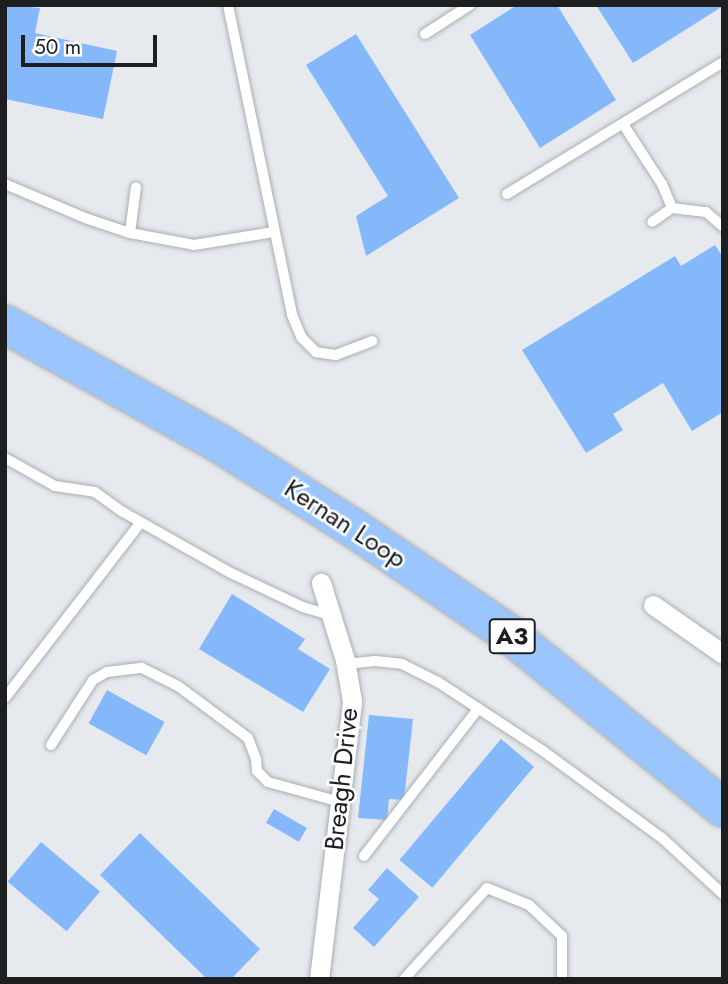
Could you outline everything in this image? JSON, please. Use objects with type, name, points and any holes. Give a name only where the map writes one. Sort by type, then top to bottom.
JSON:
[{"type":"highway","name":"Kernan Loop","points":[[5,324],[219,443],[352,527],[508,633],[663,757]]},
{"type":"highway","points":[[663,757],[723,787]]},
{"type":"highway","name":"A3","points":[[663,757],[723,808]]},
{"type":"street","name":"Breagh Drive","points":[[318,979],[352,701],[346,664],[321,583]]},
{"type":"street","points":[[653,605],[723,654]]},
{"type":"lane","points":[[228,5],[292,315],[302,338],[316,352],[336,355],[372,341]]},
{"type":"lane","points":[[425,34],[470,5]]},
{"type":"lane","points":[[507,194],[723,62]]},
{"type":"lane","points":[[623,124],[662,184],[672,208]]},
{"type":"lane","points":[[5,184],[88,219],[130,233],[194,245],[274,232]]},
{"type":"lane","points":[[130,233],[136,187]]},
{"type":"lane","points":[[652,222],[672,208],[706,212],[723,227]]},
{"type":"lane","points":[[5,458],[55,486],[95,492],[141,522],[231,573],[303,607],[330,615]]},
{"type":"lane","points":[[5,698],[141,522]]},
{"type":"lane","points":[[346,664],[375,660],[402,664],[479,708],[662,838],[723,894]]},
{"type":"lane","points":[[51,745],[93,680],[107,672],[142,668],[178,686],[248,738],[256,759],[257,771],[268,782],[340,802]]},
{"type":"lane","points":[[364,856],[479,708]]},
{"type":"lane","points":[[404,979],[486,888],[529,905],[562,936],[562,979]]},
{"type":"building","points":[[5,5],[40,8],[35,33],[117,51],[103,119],[5,99]]},
{"type":"building","points":[[517,5],[557,5],[616,100],[540,148],[470,35]]},
{"type":"building","points":[[596,5],[723,5],[723,6],[633,63]]},
{"type":"building","points":[[356,34],[459,198],[366,256],[356,216],[388,196],[306,65]]},
{"type":"building","points":[[715,245],[723,257],[723,412],[692,431],[663,383],[613,414],[623,430],[586,453],[522,350],[675,256],[681,266]]},
{"type":"building","points":[[232,594],[305,639],[298,649],[330,669],[303,712],[199,649]]},
{"type":"building","points":[[107,690],[165,722],[146,755],[89,723]]},
{"type":"building","points":[[369,715],[413,719],[404,800],[389,799],[387,820],[358,818]]},
{"type":"building","points":[[501,739],[534,767],[432,888],[399,860]]},
{"type":"building","points":[[274,809],[307,828],[299,842],[266,823]]},
{"type":"building","points":[[140,833],[260,949],[231,979],[207,979],[100,875]]},
{"type":"building","points":[[41,842],[100,891],[67,931],[8,882]]},
{"type":"building","points":[[387,868],[419,897],[374,947],[353,928],[379,899],[368,890]]}]
